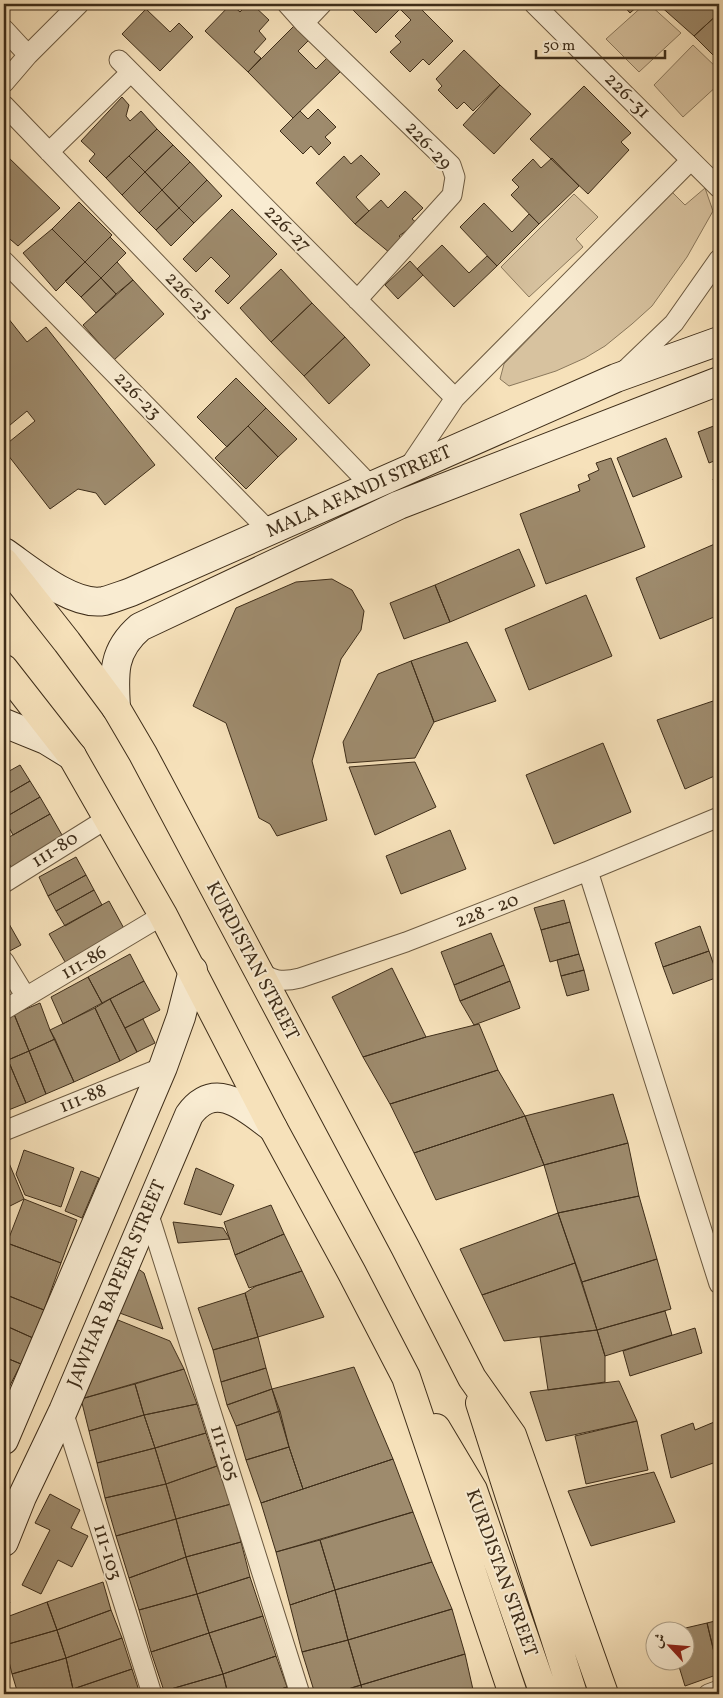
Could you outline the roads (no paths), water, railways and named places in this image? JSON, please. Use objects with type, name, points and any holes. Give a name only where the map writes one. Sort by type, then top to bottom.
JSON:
[{"type":"highway","name":"KURDISTAN STREET","points":[[4,562],[116,708],[405,1247],[472,1378],[512,1435],[604,1694]]},
{"type":"highway","name":"KURDISTAN STREET","points":[[4,669],[72,756],[108,818],[193,970],[273,1128],[406,1377],[473,1490],[544,1694]]},
{"type":"highway","name":"KURDISTAN STREET","points":[[406,1377],[514,1694]]},
{"type":"highway","name":"KURDISTAN STREET","points":[[472,1378],[573,1694]]},
{"type":"main road","name":"MALA AFANDI STREET","points":[[4,552],[70,595],[91,601],[105,601],[131,592],[269,532],[616,378],[719,342]]},
{"type":"main road","name":"MALA AFANDI STREET","points":[[116,708],[114,677],[116,663],[123,646],[140,626],[399,505],[719,381]]},
{"type":"main road","points":[[325,507],[337,535]]},
{"type":"main road","points":[[4,723],[46,740],[72,756]]},
{"type":"main road","points":[[4,1440],[163,1067],[181,1017],[193,970]]},
{"type":"main road","name":"JAWHAR BAPEER STREET","points":[[4,1542],[13,1492],[63,1411],[189,1115],[198,1104],[211,1098],[225,1098],[232,1100],[273,1128]]},
{"type":"street","points":[[4,83],[28,55],[79,4]]},
{"type":"street","name":"226-29","points":[[287,4],[304,23],[451,165],[456,177],[452,195],[357,300]]},
{"type":"street","points":[[304,23],[322,4]]},
{"type":"street","name":"226-31","points":[[534,4],[719,188]]},
{"type":"street","points":[[4,30],[28,55]]},
{"type":"street","name":"226-27","points":[[49,152],[125,66],[455,398]]},
{"type":"street","name":"226-25","points":[[4,105],[371,486]]},
{"type":"street","points":[[406,472],[455,398],[691,160]]},
{"type":"street","points":[[616,378],[674,323],[719,259]]},
{"type":"street","name":"226-23","points":[[4,260],[269,532]]},
{"type":"street","name":"228 - 20","points":[[254,964],[264,975],[276,980],[300,978],[406,942],[588,871],[719,817]]},
{"type":"street","name":"111-80","points":[[4,883],[108,818]]},
{"type":"street","points":[[588,871],[719,1284]]},
{"type":"street","name":"111-86","points":[[4,1010],[163,915]]},
{"type":"street","points":[[4,960],[26,996]]},
{"type":"street","name":"111-88","points":[[4,1130],[163,1067]]},
{"type":"street","name":"111-105","points":[[148,1212],[300,1694]]},
{"type":"street","name":"111-103","points":[[63,1411],[152,1694]]},
{"type":"street","points":[[708,1694],[719,1690]]}]
